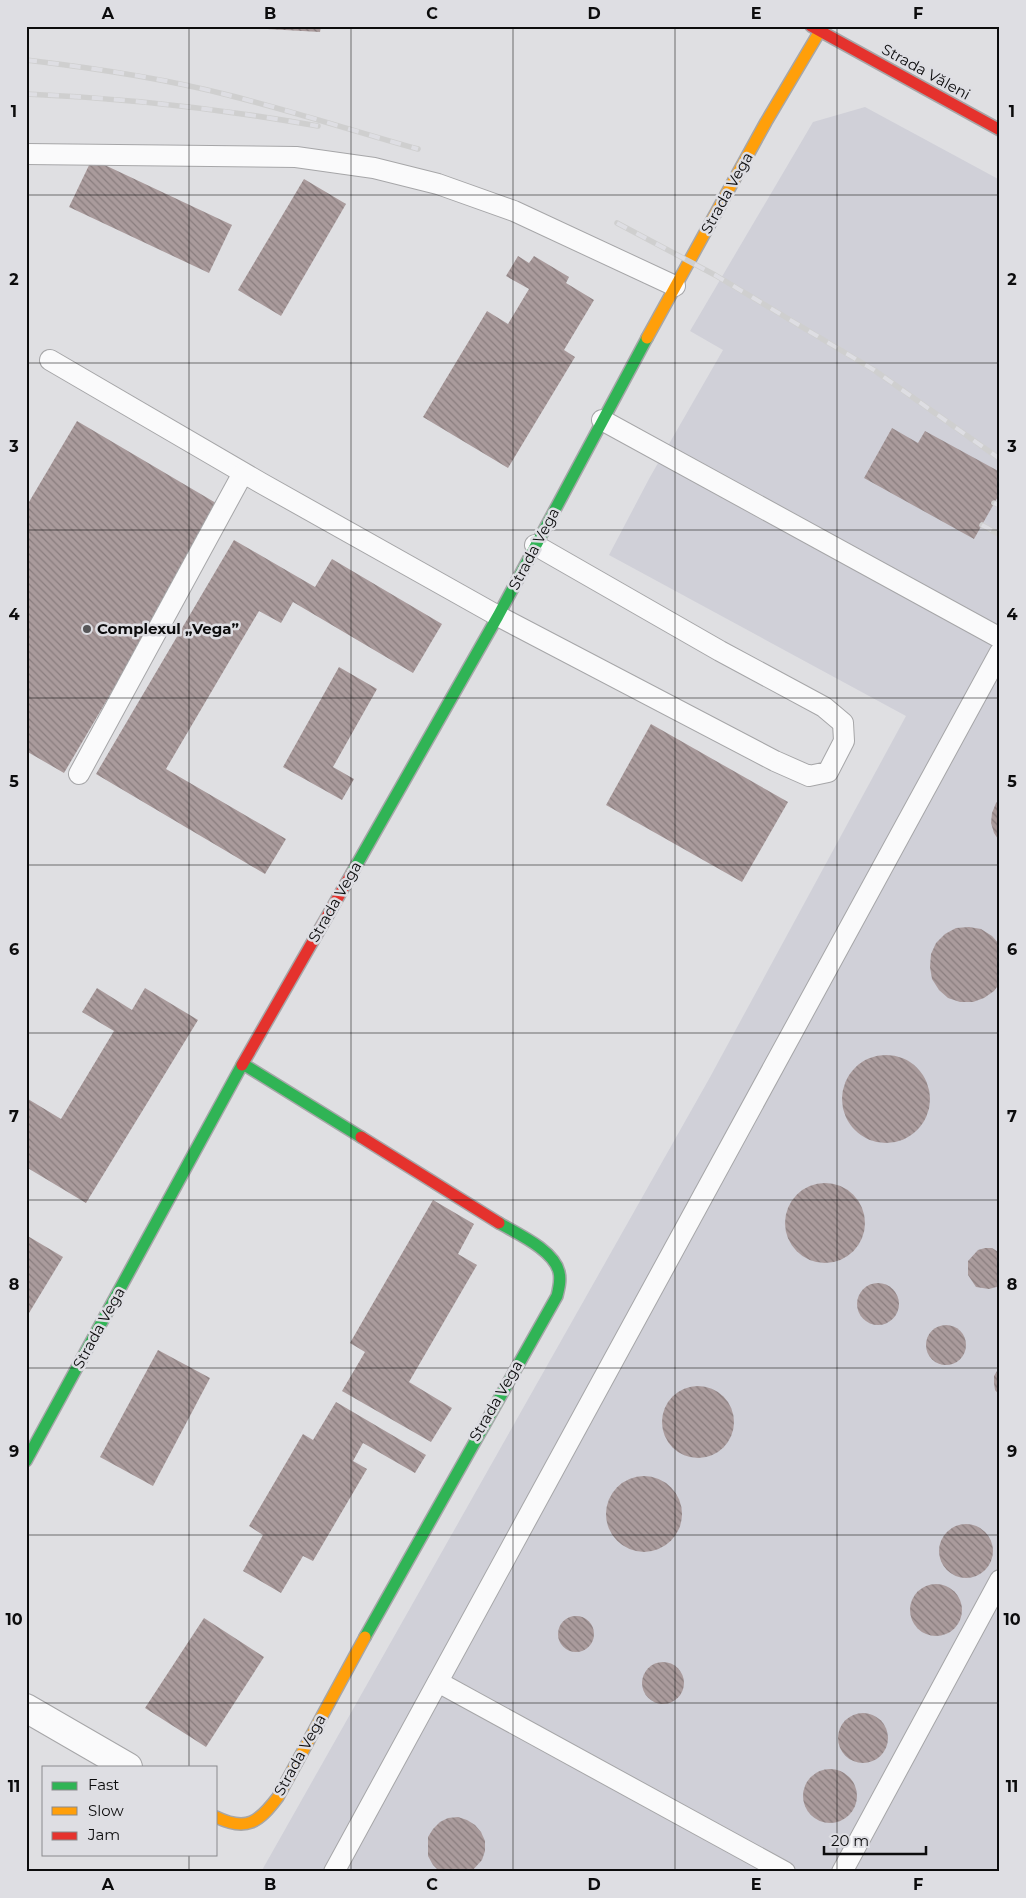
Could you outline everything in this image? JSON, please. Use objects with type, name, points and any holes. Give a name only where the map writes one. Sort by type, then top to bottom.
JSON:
[{"type":"street","name":"Strada Văleni","points":[[816,29],[1000,130]]},
{"type":"street","name":"Strada Vega","points":[[26,1461],[243,1064],[498,616],[602,420],[816,29]]},
{"type":"street","name":"Strada Vega","points":[[218,1819],[239,1826],[253,1823],[266,1813],[278,1797],[453,1477],[558,1296],[561,1278],[556,1262],[545,1251],[243,1064]]},
{"type":"street","points":[[26,1708],[126,1766]]},
{"type":"lane","points":[[26,154],[296,157],[374,168],[438,184],[514,211],[675,286]]},
{"type":"lane","points":[[50,360],[243,473],[498,616],[775,761],[809,776],[828,772],[844,741],[842,724],[824,707],[720,651],[535,545]]},
{"type":"lane","points":[[602,420],[1000,638]]},
{"type":"lane","points":[[79,774],[243,473]]},
{"type":"lane","points":[[334,1872],[1000,652]]},
{"type":"lane","points":[[842,1872],[1000,1580]]},
{"type":"lane","points":[[438,1682],[785,1872]]},
{"type":"shaded area","points":[[865,107],[1000,180],[1000,1872],[261,1872],[709,1079],[906,716],[609,555],[650,477],[723,350],[690,331],[813,122]]},
{"type":"building","points":[[249,26],[321,26],[320,32],[249,28]]},
{"type":"building","points":[[92,159],[232,225],[209,273],[69,207]]},
{"type":"building","points":[[304,179],[346,204],[281,316],[238,290]]},
{"type":"building","points":[[518,256],[529,263],[534,256],[569,277],[566,283],[594,300],[564,350],[575,357],[508,468],[423,417],[487,311],[508,324],[529,289],[506,276]]},
{"type":"building","name":"Complexul „Vega”","points":[[77,421],[221,506],[64,773],[26,751],[26,507]]},
{"type":"building","points":[[892,428],[918,443],[925,431],[1000,472],[1000,493],[974,539],[864,478]]},
{"type":"building","points":[[234,540],[315,587],[332,559],[442,624],[413,673],[293,602],[281,623],[259,611],[166,769],[286,839],[265,874],[96,774]]},
{"type":"building","points":[[339,667],[377,689],[333,767],[354,779],[342,800],[283,767]]},
{"type":"building","points":[[651,724],[788,802],[742,882],[606,805]]},
{"type":"building","points":[[1000,799],[1000,842],[994,833],[991,823],[992,813]]},
{"type":"building","points":[[969,927],[981,929],[992,936],[1000,945],[1000,983],[994,991],[984,998],[973,1002],[960,1002],[948,998],[939,990],[932,979],[930,967],[931,954],[936,943],[945,934],[956,928]]},
{"type":"building","points":[[97,988],[132,1010],[145,988],[198,1020],[86,1203],[26,1167],[26,1102],[28,1099],[61,1119],[114,1031],[82,1012]]},
{"type":"building","points":[[886,1055],[903,1058],[917,1068],[927,1082],[930,1099],[927,1116],[917,1130],[903,1140],[886,1143],[869,1140],[855,1130],[845,1116],[842,1099],[845,1082],[855,1068],[869,1058]]},
{"type":"building","points":[[825,1183],[840,1186],[853,1195],[862,1208],[865,1223],[862,1238],[853,1251],[840,1260],[825,1263],[810,1260],[797,1251],[788,1238],[785,1223],[788,1208],[797,1195],[810,1186]]},
{"type":"building","points":[[433,1200],[474,1224],[458,1254],[477,1265],[409,1382],[452,1408],[431,1442],[342,1391],[365,1352],[350,1343]]},
{"type":"building","points":[[26,1235],[63,1257],[26,1318]]},
{"type":"building","points":[[992,1248],[1000,1253],[1000,1286],[989,1289],[976,1287],[968,1275],[968,1261],[978,1250]]},
{"type":"building","points":[[882,1283],[890,1286],[896,1292],[899,1304],[896,1316],[890,1322],[874,1325],[866,1322],[860,1316],[857,1300],[860,1292],[866,1286]]},
{"type":"building","points":[[946,1325],[960,1331],[966,1345],[960,1359],[946,1365],[932,1359],[926,1345],[932,1331]]},
{"type":"building","points":[[158,1350],[210,1378],[153,1486],[100,1457]]},
{"type":"building","points":[[1000,1366],[1000,1396],[995,1390],[994,1376]]},
{"type":"building","points":[[698,1386],[718,1392],[728,1402],[734,1422],[728,1442],[718,1452],[698,1458],[678,1452],[668,1442],[662,1422],[668,1402],[678,1392]]},
{"type":"building","points":[[336,1402],[426,1455],[415,1473],[363,1443],[353,1461],[367,1469],[313,1561],[303,1556],[281,1593],[243,1571],[263,1535],[249,1526],[303,1434],[313,1440]]},
{"type":"building","points":[[652,1476],[665,1482],[676,1493],[682,1506],[680,1529],[665,1546],[652,1552],[636,1552],[623,1546],[608,1529],[606,1506],[612,1493],[629,1478]]},
{"type":"building","points":[[966,1524],[976,1526],[985,1532],[991,1541],[993,1551],[991,1561],[985,1570],[976,1576],[966,1578],[956,1576],[947,1570],[941,1561],[939,1551],[941,1541],[947,1532],[956,1526]]},
{"type":"building","points":[[931,1584],[941,1584],[955,1591],[962,1605],[962,1615],[955,1629],[941,1636],[931,1636],[921,1632],[914,1625],[910,1615],[910,1605],[914,1595],[921,1588]]},
{"type":"building","points":[[576,1616],[583,1617],[589,1621],[593,1627],[593,1641],[589,1647],[583,1651],[576,1652],[569,1651],[563,1647],[559,1641],[558,1634],[559,1627],[563,1621],[569,1617]]},
{"type":"building","points":[[204,1618],[264,1657],[206,1747],[145,1708]]},
{"type":"building","points":[[667,1662],[675,1665],[681,1671],[684,1683],[681,1695],[675,1701],[659,1704],[651,1701],[645,1695],[642,1679],[645,1671],[651,1665]]},
{"type":"building","points":[[863,1713],[872,1715],[883,1724],[888,1738],[886,1747],[877,1758],[863,1763],[854,1761],[843,1752],[838,1738],[840,1729],[849,1718]]},
{"type":"building","points":[[825,1769],[835,1769],[845,1773],[853,1781],[857,1796],[853,1811],[845,1819],[835,1823],[825,1823],[815,1819],[807,1811],[803,1801],[803,1791],[807,1781],[815,1773]]},
{"type":"building","points":[[458,1817],[475,1825],[481,1832],[485,1841],[485,1851],[482,1860],[471,1872],[440,1872],[428,1856],[428,1837],[440,1822],[448,1818]]},
{"type":"railway","points":[[26,60],[77,66],[178,83],[276,108],[418,149]]},
{"type":"railway","points":[[26,94],[173,105],[246,114],[318,126]]},
{"type":"railway","points":[[617,223],[715,275],[874,370],[1000,459]]},
{"type":"railway","points":[[994,503],[1000,506]]},
{"type":"railway","points":[[982,525],[1000,535]]},
{"type":"traffic: fast","points":[[352,873],[498,616],[647,338]]},
{"type":"traffic: fast","points":[[243,1064],[361,1137]]},
{"type":"traffic: fast","points":[[26,1461],[242,1065]]},
{"type":"traffic: fast","points":[[365,1637],[557,1296],[560,1275],[556,1264],[534,1243],[499,1223]]},
{"type":"traffic: slow","points":[[647,338],[766,122],[820,31]]},
{"type":"traffic: slow","points":[[218,1818],[236,1824],[244,1824],[252,1822],[271,1806],[278,1797],[365,1637]]},
{"type":"traffic: jam","points":[[811,26],[1000,130]]},
{"type":"traffic: jam","points":[[242,1065],[352,873]]},
{"type":"traffic: jam","points":[[361,1137],[499,1223]]},
{"type":"place","name":"Complexul „Vega”","points":[[87,629]]}]
